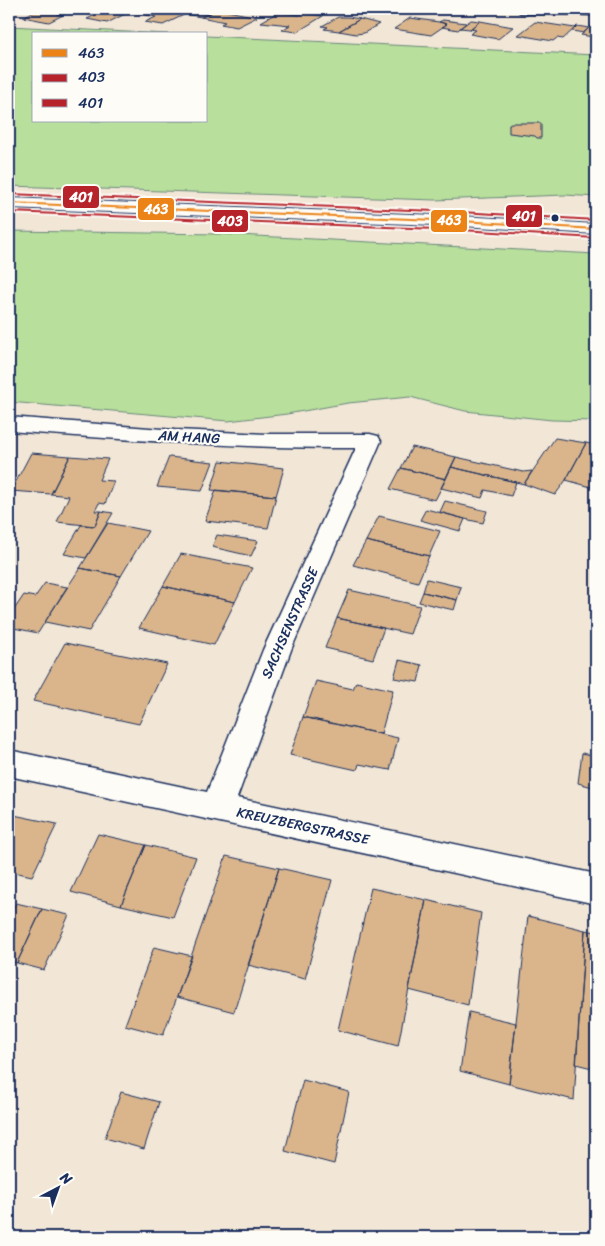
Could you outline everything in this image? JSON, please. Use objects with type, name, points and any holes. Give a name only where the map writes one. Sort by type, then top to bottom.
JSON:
[{"type":"street","points":[[522,9],[596,12]]},
{"type":"street","points":[[9,203],[452,221],[596,229]]},
{"type":"street","name":"AM HANG","points":[[9,424],[194,438],[267,441],[370,441]]},
{"type":"street","name":"SACHSENSTRASSE","points":[[217,808],[277,650],[370,441]]},
{"type":"street","name":"KREUZBERGSTRASSE","points":[[9,764],[596,889]]},
{"type":"green space","points":[[9,26],[128,32],[32,32],[32,122],[208,122],[208,36],[596,55],[596,197],[565,195],[435,200],[9,186]]},
{"type":"green space","points":[[9,231],[219,234],[596,254],[596,421],[552,420],[465,411],[410,397],[348,403],[287,414],[228,421],[9,402]]},
{"type":"building","points":[[28,9],[70,9],[57,14],[63,15],[49,22],[23,17],[37,10]]},
{"type":"building","points":[[90,9],[131,11],[107,23],[87,19],[95,15],[81,13]]},
{"type":"building","points":[[146,9],[174,9],[190,12],[163,25],[145,22],[156,17],[136,13]]},
{"type":"building","points":[[218,9],[257,17],[237,27],[221,24],[225,22],[201,17]]},
{"type":"building","points":[[195,10],[211,13],[201,17],[185,14]]},
{"type":"building","points":[[278,12],[323,16],[297,32],[282,30],[290,25],[261,22]]},
{"type":"building","points":[[338,17],[360,19],[339,31],[324,29],[328,27],[322,26]]},
{"type":"building","points":[[410,18],[447,24],[431,35],[394,29]]},
{"type":"building","points":[[360,19],[379,24],[364,33],[356,34],[339,31]]},
{"type":"building","points":[[443,20],[466,23],[458,30],[442,27],[447,24],[439,22]]},
{"type":"building","points":[[471,20],[480,21],[470,29],[460,28]]},
{"type":"building","points":[[480,21],[513,27],[498,39],[470,34],[476,30],[470,29]]},
{"type":"building","points":[[535,22],[575,28],[563,39],[557,38],[553,41],[518,35]]},
{"type":"building","points":[[592,25],[596,26],[596,40],[591,39],[593,37],[581,35]]},
{"type":"building","points":[[577,26],[589,28],[584,33],[572,31]]},
{"type":"building","points":[[541,123],[541,138],[509,133],[509,124]]},
{"type":"building","points":[[555,438],[586,443],[566,480],[555,495],[524,484]]},
{"type":"building","points":[[586,443],[596,445],[596,479],[591,487],[566,480]]},
{"type":"building","points":[[412,447],[456,457],[446,479],[401,468]]},
{"type":"building","points":[[31,453],[70,456],[51,494],[11,491]]},
{"type":"building","points":[[70,456],[108,459],[99,480],[114,481],[105,504],[99,503],[95,511],[101,511],[95,526],[57,522],[69,496],[51,494]]},
{"type":"building","points":[[169,457],[213,462],[202,491],[157,487]]},
{"type":"building","points":[[456,457],[523,472],[532,471],[524,484],[451,467]]},
{"type":"building","points":[[220,461],[284,468],[276,496],[211,490]]},
{"type":"building","points":[[451,467],[516,482],[511,496],[485,490],[482,498],[441,488]]},
{"type":"building","points":[[401,468],[446,479],[435,500],[390,489]]},
{"type":"building","points":[[216,490],[276,496],[268,528],[205,521]]},
{"type":"building","points":[[445,501],[487,511],[483,523],[440,512]]},
{"type":"building","points":[[426,509],[465,519],[460,531],[420,520]]},
{"type":"building","points":[[101,511],[113,513],[86,558],[64,554],[81,525],[95,526]]},
{"type":"building","points":[[379,516],[440,531],[429,556],[366,541]]},
{"type":"building","points":[[108,523],[148,531],[121,576],[80,568]]},
{"type":"building","points":[[217,535],[258,541],[251,556],[212,547]]},
{"type":"building","points":[[366,541],[429,556],[418,582],[353,565]]},
{"type":"building","points":[[181,554],[252,568],[235,602],[163,586]]},
{"type":"building","points":[[80,568],[121,576],[89,631],[45,622]]},
{"type":"building","points":[[427,579],[461,587],[457,600],[423,592]]},
{"type":"building","points":[[45,583],[67,587],[38,633],[9,627],[9,617],[24,595],[35,597]]},
{"type":"building","points":[[163,586],[235,602],[214,645],[139,628]]},
{"type":"building","points":[[349,590],[420,606],[410,634],[337,618]]},
{"type":"building","points":[[423,592],[457,600],[454,610],[419,602]]},
{"type":"building","points":[[337,618],[384,628],[373,659],[325,648]]},
{"type":"building","points":[[65,643],[167,664],[139,724],[33,701]]},
{"type":"building","points":[[399,660],[422,665],[418,682],[394,678]]},
{"type":"building","points":[[316,681],[353,689],[356,682],[393,690],[381,734],[303,717]]},
{"type":"building","points":[[303,717],[398,738],[390,770],[359,764],[357,770],[290,755]]},
{"type":"building","points":[[582,753],[596,756],[596,788],[578,783]]},
{"type":"building","points":[[9,814],[57,824],[32,876],[9,871]]},
{"type":"building","points":[[98,834],[146,845],[121,905],[71,892]]},
{"type":"building","points":[[146,845],[196,857],[173,917],[121,905]]},
{"type":"building","points":[[226,856],[279,868],[234,1012],[177,997]]},
{"type":"building","points":[[279,868],[332,880],[305,979],[248,965]]},
{"type":"building","points":[[371,888],[426,900],[398,1046],[338,1030]]},
{"type":"building","points":[[426,900],[481,913],[468,1005],[409,990]]},
{"type":"building","points":[[16,903],[42,909],[17,963],[9,961],[9,918]]},
{"type":"building","points":[[42,909],[69,915],[44,970],[17,963]]},
{"type":"building","points":[[528,916],[585,930],[574,1100],[509,1084]]},
{"type":"building","points":[[585,930],[596,932],[596,1069],[576,1064]]},
{"type":"building","points":[[154,947],[192,956],[163,1035],[125,1025]]},
{"type":"building","points":[[469,1012],[516,1023],[509,1084],[460,1071]]},
{"type":"building","points":[[303,1080],[349,1092],[334,1164],[285,1151]]},
{"type":"building","points":[[121,1092],[159,1102],[144,1149],[105,1138]]},
{"type":"transit line","name":"401","points":[[9,194],[461,212],[596,220]]},
{"type":"transit line","name":"463","points":[[9,203],[461,221],[596,229]]},
{"type":"transit line","name":"403","points":[[9,212],[461,230],[595,238]]}]
